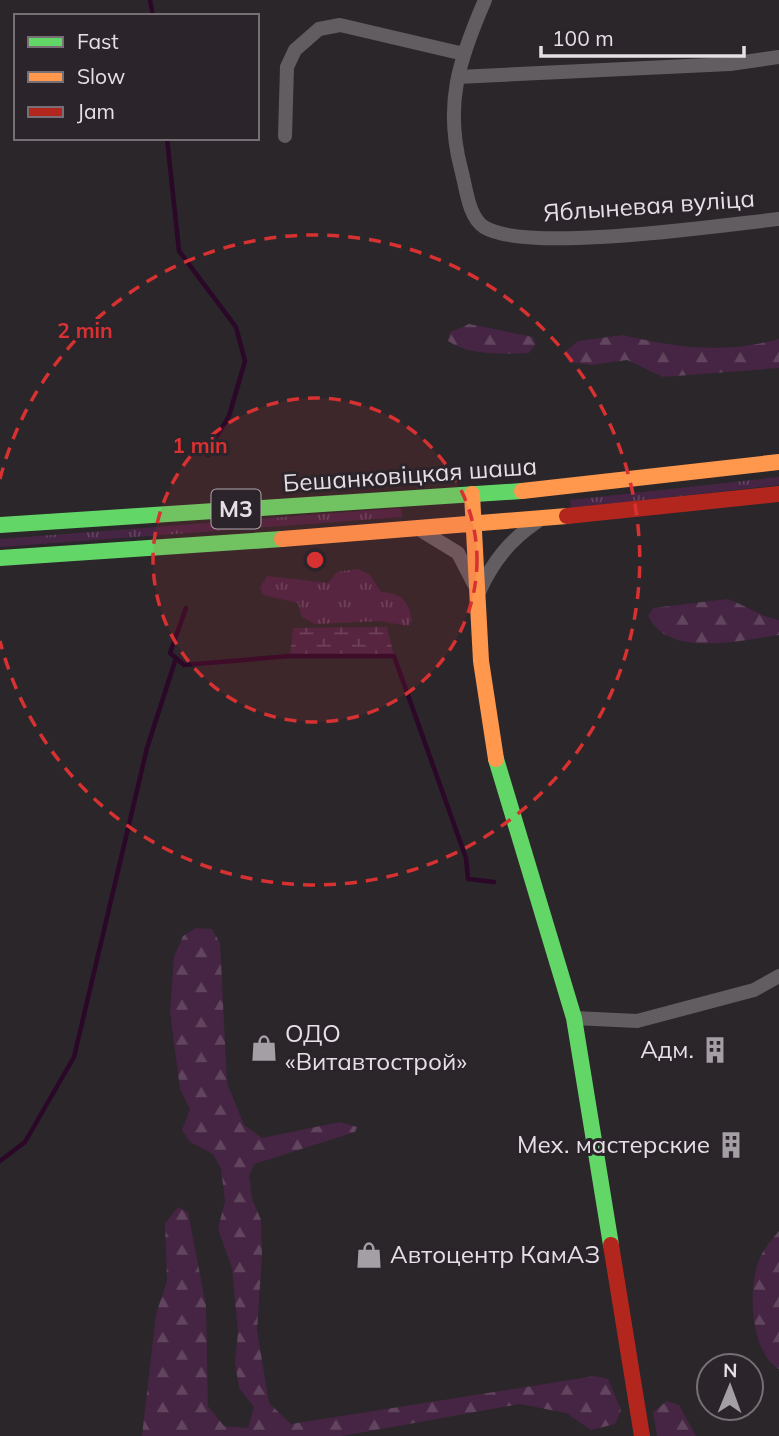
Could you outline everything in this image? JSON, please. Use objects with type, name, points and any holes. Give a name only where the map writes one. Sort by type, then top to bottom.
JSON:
[{"type":"main road","name":"Бешанковіцкая шаша","points":[[0,525],[663,479],[779,462]]},
{"type":"main road","points":[[471,494],[481,661],[495,754],[573,1018],[642,1436]]},
{"type":"main road","name":"М3","points":[[0,558],[473,526],[779,494]]},
{"type":"street","points":[[485,0],[458,77],[730,64],[779,57]]},
{"type":"street","points":[[285,136],[287,67],[295,50],[319,29],[340,25],[464,54]]},
{"type":"street","name":"Яблыневая вуліца","points":[[458,77],[451,112],[454,140],[472,210],[483,227],[516,238],[571,237],[627,235],[779,219]]},
{"type":"street","points":[[478,593],[492,563],[518,534],[540,520]]},
{"type":"street","points":[[421,530],[458,553],[478,593]]},
{"type":"street","points":[[573,1018],[637,1021],[754,990],[779,976]]},
{"type":"green space","points":[[469,324],[533,337],[536,344],[529,353],[498,354],[477,352],[448,341],[450,332]]},
{"type":"green space","points":[[623,335],[701,348],[739,347],[779,339],[779,368],[663,377],[627,360],[592,365],[568,362],[566,351],[578,341]]},
{"type":"green space","points":[[779,477],[779,485],[571,508],[570,500]]},
{"type":"green space","points":[[401,508],[402,517],[0,547],[0,539]]},
{"type":"green space","points":[[358,569],[370,575],[381,592],[399,596],[406,603],[412,620],[408,626],[380,621],[315,624],[302,617],[298,603],[263,595],[260,588],[267,576],[328,583],[337,572]]},
{"type":"green space","points":[[727,599],[779,620],[779,635],[726,643],[688,642],[672,638],[658,629],[648,616],[653,608]]},
{"type":"green space","points":[[387,627],[394,656],[290,656],[293,628]]},
{"type":"green space","points":[[196,928],[212,929],[220,943],[227,1083],[244,1125],[262,1138],[340,1122],[357,1127],[355,1132],[254,1164],[249,1176],[252,1199],[261,1220],[262,1255],[257,1330],[269,1403],[291,1424],[595,1376],[608,1379],[621,1410],[615,1424],[591,1430],[566,1413],[520,1404],[342,1436],[142,1436],[156,1314],[167,1281],[165,1223],[178,1207],[188,1212],[206,1306],[208,1406],[224,1426],[248,1428],[254,1407],[239,1388],[235,1362],[238,1332],[232,1268],[218,1229],[225,1201],[221,1169],[213,1154],[190,1142],[182,1130],[190,1109],[180,1089],[170,1012],[174,957],[183,936]]},
{"type":"green space","points":[[779,1231],[779,1369],[769,1361],[762,1349],[754,1318],[753,1285],[760,1258]]},
{"type":"green space","points":[[667,1401],[679,1405],[696,1436],[657,1436],[653,1412]]},
{"type":"waterway","points":[[150,0],[153,14]]},
{"type":"waterway","points":[[167,140],[179,251],[236,327],[245,361],[229,416],[217,436],[209,443],[208,455]]},
{"type":"waterway","points":[[186,608],[170,653],[184,665],[290,656],[394,656],[466,858],[468,879],[494,882]]},
{"type":"waterway","points":[[0,1161],[25,1142],[74,1057],[147,748],[176,658]]},
{"type":"traffic: fast","points":[[0,525],[522,491]]},
{"type":"traffic: fast","points":[[0,558],[282,539]]},
{"type":"traffic: fast","points":[[496,759],[574,1018],[611,1245]]},
{"type":"traffic: slow","points":[[522,491],[779,462]]},
{"type":"traffic: slow","points":[[472,494],[481,661],[496,759]]},
{"type":"traffic: slow","points":[[282,539],[567,516]]},
{"type":"traffic: jam","points":[[567,516],[779,494]]},
{"type":"traffic: jam","points":[[611,1245],[642,1436]]},
{"type":"place","name":"ОДО «Витавтострой»","points":[[264,1048]]},
{"type":"place","name":"Адм.","points":[[715,1050]]},
{"type":"place","name":"Мех. мастерские","points":[[731,1145]]},
{"type":"place","name":"Автоцентр КамАЗ","points":[[369,1255]]}]
